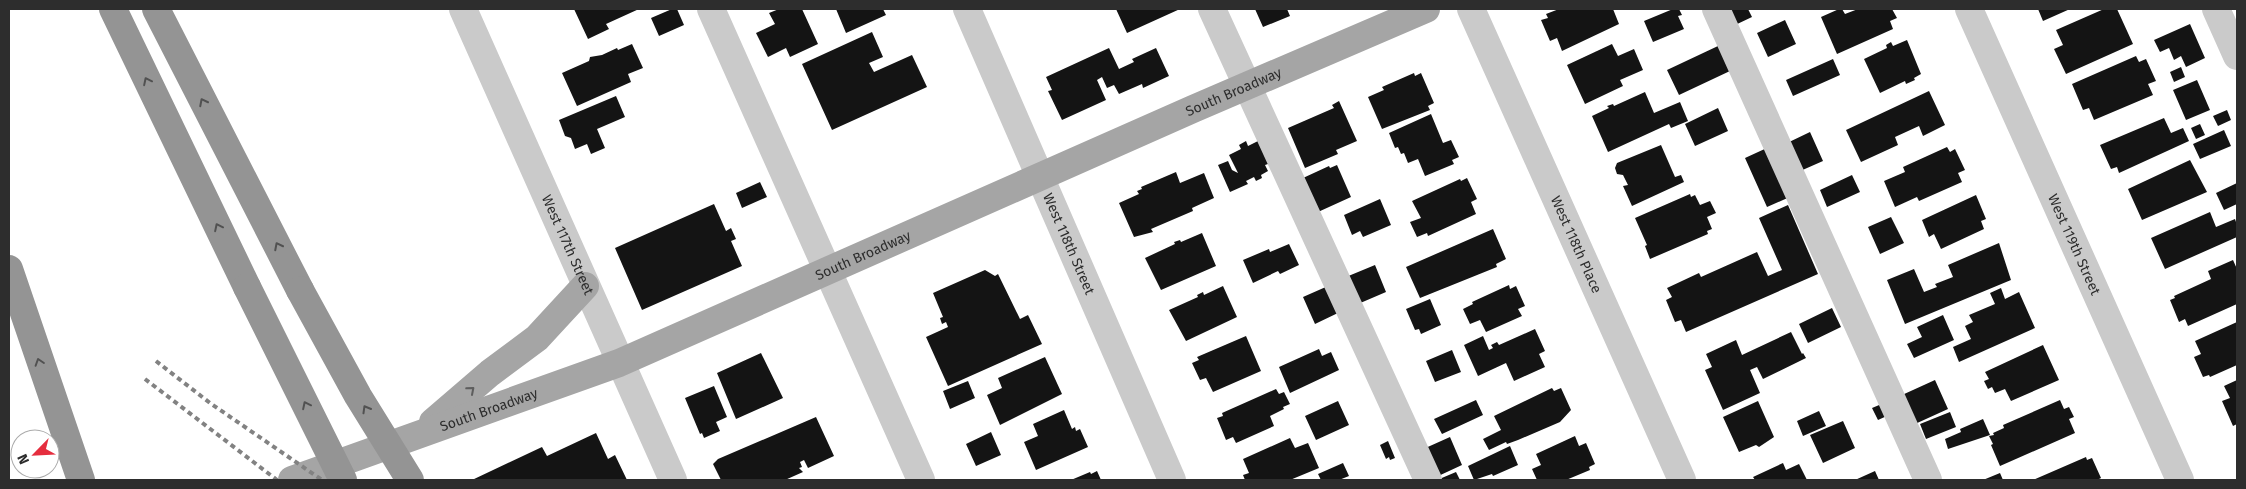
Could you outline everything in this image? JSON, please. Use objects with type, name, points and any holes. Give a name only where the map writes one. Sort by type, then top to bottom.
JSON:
[{"type":"highway","points":[[113,9],[247,287],[343,480]]},
{"type":"highway","points":[[156,9],[300,290],[358,396],[410,480]]},
{"type":"highway","points":[[9,269],[54,408],[81,480]]},
{"type":"main road","name":"South Broadway","points":[[292,480],[619,363],[1426,9]]},
{"type":"main road","points":[[420,433],[490,374],[537,338],[586,286]]},
{"type":"street","name":"West 117th Street","points":[[463,9],[619,363],[673,480]]},
{"type":"street","points":[[710,9],[921,480]]},
{"type":"street","name":"West 118th Street","points":[[967,9],[1042,176],[1172,480]]},
{"type":"street","points":[[1212,9],[1428,480]]},
{"type":"street","name":"West 118th Place","points":[[1471,9],[1682,480]]},
{"type":"street","points":[[1716,9],[1928,480]]},
{"type":"street","name":"West 119th Street","points":[[1969,9],[2180,480]]},
{"type":"street","points":[[2216,9],[2237,56]]},
{"type":"building","points":[[574,9],[639,9],[606,24],[609,29],[588,39]]},
{"type":"building","points":[[672,9],[677,9],[684,25],[659,36],[651,18]]},
{"type":"building","points":[[779,9],[802,9],[818,44],[790,57],[786,48],[768,57],[756,33],[775,24],[769,13]]},
{"type":"building","points":[[836,9],[883,9],[886,15],[846,33]]},
{"type":"building","points":[[1116,9],[1180,9],[1127,33]]},
{"type":"building","points":[[1255,9],[1287,9],[1290,16],[1263,27]]},
{"type":"building","points":[[1559,9],[1613,9],[1619,24],[1562,51],[1557,38],[1550,41],[1541,20],[1548,18],[1546,14]]},
{"type":"building","points":[[1673,9],[1679,9],[1682,15],[1678,16],[1684,29],[1653,42],[1644,21]]},
{"type":"building","points":[[1725,9],[1748,9],[1752,17],[1733,26]]},
{"type":"building","points":[[1842,9],[1845,14],[1858,9],[1892,9],[1897,18],[1890,21],[1893,29],[1837,54],[1821,17]]},
{"type":"building","points":[[2038,9],[2070,9],[2043,21]]},
{"type":"building","points":[[2104,9],[2117,9],[2133,44],[2066,74],[2054,49],[2063,45],[2056,30]]},
{"type":"building","points":[[1785,20],[1796,44],[1768,57],[1757,33]]},
{"type":"building","points":[[2190,24],[2205,58],[2186,67],[2181,56],[2174,60],[2169,48],[2160,52],[2154,40]]},
{"type":"building","points":[[872,32],[883,57],[869,63],[874,72],[912,55],[927,87],[832,130],[802,64]]},
{"type":"building","points":[[1907,40],[1921,74],[1914,78],[1915,80],[1906,84],[1905,81],[1880,93],[1864,59],[1887,48],[1886,45],[1891,42],[1893,46]]},
{"type":"building","points":[[632,44],[643,68],[628,74],[631,82],[577,106],[562,73],[589,61],[590,57],[602,55]]},
{"type":"building","points":[[1612,44],[1618,56],[1634,49],[1643,70],[1620,80],[1623,86],[1585,104],[1567,65]]},
{"type":"building","points":[[1718,46],[1730,71],[1679,95],[1667,70]]},
{"type":"building","points":[[1109,48],[1119,69],[1134,62],[1132,59],[1156,48],[1169,76],[1143,88],[1142,84],[1119,94],[1114,85],[1107,88],[1102,77],[1097,80],[1106,100],[1062,120],[1048,91],[1052,90],[1046,77]]},
{"type":"building","points":[[2136,56],[2139,62],[2146,59],[2156,81],[2148,84],[2153,95],[2094,120],[2089,108],[2083,110],[2072,84]]},
{"type":"building","points":[[1833,59],[1840,75],[1793,96],[1786,80]]},
{"type":"building","points":[[2181,67],[2185,77],[2174,82],[2170,72]]},
{"type":"building","points":[[1414,73],[1415,76],[1421,73],[1434,103],[1428,106],[1430,110],[1382,129],[1368,97],[1384,90],[1382,87]]},
{"type":"building","points":[[2197,80],[2210,110],[2186,120],[2173,90]]},
{"type":"building","points":[[1929,91],[1945,125],[1923,136],[1919,126],[1895,137],[1898,145],[1861,162],[1846,130]]},
{"type":"building","points":[[1645,92],[1654,113],[1680,102],[1688,121],[1671,128],[1669,124],[1608,152],[1592,116],[1609,108],[1607,106],[1613,104],[1614,106]]},
{"type":"building","points":[[616,96],[625,117],[597,129],[605,148],[591,154],[587,144],[575,149],[571,138],[565,136],[559,120]]},
{"type":"building","points":[[1339,101],[1357,141],[1336,150],[1338,154],[1305,168],[1288,128],[1334,108],[1332,105]]},
{"type":"building","points":[[1718,108],[1728,131],[1695,146],[1685,124]]},
{"type":"building","points":[[2227,110],[2231,120],[2218,126],[2213,116]]},
{"type":"building","points":[[1431,114],[1443,143],[1451,140],[1459,157],[1452,160],[1454,164],[1425,176],[1418,159],[1408,163],[1404,153],[1401,154],[1398,147],[1395,148],[1389,133]]},
{"type":"building","points":[[2164,118],[2171,133],[2183,128],[2189,141],[2119,173],[2117,167],[2111,169],[2100,145]]},
{"type":"building","points":[[2200,124],[2205,135],[2196,139],[2191,128]]},
{"type":"building","points":[[2224,130],[2231,146],[2200,159],[2193,144]]},
{"type":"building","points":[[1810,132],[1823,161],[1798,172],[1785,144]]},
{"type":"building","points":[[1260,140],[1271,163],[1265,165],[1268,171],[1261,175],[1262,178],[1256,181],[1254,177],[1246,181],[1248,184],[1230,192],[1218,165],[1228,161],[1232,170],[1238,173],[1229,155],[1241,149],[1239,145],[1246,141],[1248,146]]},
{"type":"building","points":[[1661,145],[1675,177],[1681,175],[1684,182],[1632,206],[1623,186],[1628,185],[1623,175],[1617,174],[1615,168],[1617,163]]},
{"type":"building","points":[[1769,147],[1792,196],[1767,207],[1745,158]]},
{"type":"building","points":[[1947,147],[1950,152],[1955,149],[1965,170],[1958,173],[1962,182],[1919,201],[1917,197],[1895,207],[1884,181],[1905,172],[1903,167]]},
{"type":"building","points":[[2190,160],[2207,192],[2142,220],[2128,189]]},
{"type":"building","points":[[1337,165],[1351,197],[1318,212],[1303,178],[1329,166],[1330,168]]},
{"type":"building","points":[[1176,172],[1180,183],[1204,173],[1214,198],[1192,208],[1193,211],[1151,229],[1153,232],[1134,237],[1119,203],[1139,194],[1137,191],[1142,189],[1141,187]]},
{"type":"building","points":[[1852,175],[1860,192],[1827,207],[1820,190]]},
{"type":"building","points":[[1467,178],[1477,199],[1471,202],[1476,214],[1428,236],[1427,233],[1417,237],[1410,222],[1421,218],[1412,201],[1460,179],[1461,181]]},
{"type":"building","points":[[760,182],[767,197],[742,208],[736,193]]},
{"type":"building","points":[[2237,183],[2237,204],[2224,210],[2216,193]]},
{"type":"building","points":[[1690,194],[1691,197],[1695,195],[1700,205],[1710,201],[1716,213],[1707,217],[1712,229],[1707,231],[1708,234],[1650,259],[1645,246],[1647,245],[1635,218]]},
{"type":"building","points":[[1976,195],[1986,219],[1981,221],[1984,229],[1941,249],[1934,234],[1929,237],[1922,220]]},
{"type":"building","points":[[1380,199],[1391,225],[1363,237],[1360,231],[1352,235],[1344,215]]},
{"type":"building","points":[[714,204],[726,231],[731,228],[736,239],[731,241],[742,266],[642,310],[615,248]]},
{"type":"building","points":[[1788,205],[1818,274],[1686,332],[1681,320],[1675,322],[1666,300],[1672,297],[1667,288],[1699,273],[1701,277],[1757,252],[1768,276],[1782,270],[1759,218]]},
{"type":"building","points":[[2210,212],[2216,227],[2235,219],[2237,237],[2165,269],[2151,238]]},
{"type":"building","points":[[1891,217],[1904,243],[1880,254],[1868,227]]},
{"type":"building","points":[[1493,229],[1506,259],[1496,264],[1497,267],[1420,298],[1406,267]]},
{"type":"building","points":[[1202,233],[1216,266],[1161,290],[1145,258],[1175,244],[1174,242],[1180,240],[1181,242]]},
{"type":"building","points":[[1999,243],[2011,280],[1905,324],[1887,280],[1914,269],[1924,292],[1937,287],[1935,284],[1953,277],[1948,265]]},
{"type":"building","points":[[1289,244],[1299,265],[1280,274],[1278,271],[1253,283],[1243,260],[1269,249],[1270,252]]},
{"type":"building","points":[[2233,260],[2237,269],[2237,304],[2188,326],[2185,319],[2179,322],[2170,300],[2175,298],[2174,296],[2211,279],[2208,271]]},
{"type":"building","points":[[1375,265],[1386,292],[1358,304],[1346,277]]},
{"type":"building","points":[[985,270],[995,276],[998,274],[1020,319],[1028,315],[1042,344],[948,386],[926,337],[948,327],[946,322],[942,324],[940,318],[943,317],[933,293]]},
{"type":"building","points":[[1509,285],[1510,289],[1516,286],[1525,306],[1518,309],[1522,316],[1486,332],[1480,320],[1470,324],[1463,309],[1473,304],[1472,302]]},
{"type":"building","points":[[1223,286],[1237,317],[1186,341],[1169,310],[1198,297],[1197,295],[1203,292],[1204,295]]},
{"type":"building","points":[[1328,286],[1340,312],[1315,324],[1303,297]]},
{"type":"building","points":[[2001,288],[2005,299],[2019,292],[2035,328],[1959,362],[1953,347],[1971,339],[1965,326],[1973,322],[1969,315],[1995,304],[1990,293]]},
{"type":"building","points":[[1430,299],[1441,325],[1421,334],[1419,329],[1415,330],[1406,309]]},
{"type":"building","points":[[1832,308],[1841,327],[1808,343],[1799,324]]},
{"type":"building","points":[[1943,315],[1954,340],[1914,358],[1907,344],[1922,337],[1917,327]]},
{"type":"building","points":[[2237,322],[2237,365],[2210,377],[2209,375],[2203,377],[2194,357],[2201,354],[2195,341]]},
{"type":"building","points":[[1535,329],[1545,351],[1539,354],[1545,367],[1514,381],[1506,363],[1478,376],[1464,345],[1483,336],[1489,350],[1493,348],[1491,345],[1497,342],[1499,345]]},
{"type":"building","points":[[1791,332],[1806,358],[1763,379],[1757,367],[1750,370],[1760,393],[1723,410],[1705,370],[1712,367],[1706,354],[1736,340],[1742,355]]},
{"type":"building","points":[[1246,336],[1261,371],[1213,392],[1206,378],[1200,380],[1192,363],[1199,360],[1197,357]]},
{"type":"building","points":[[2043,345],[2059,380],[2011,401],[2005,389],[1995,393],[1992,387],[1988,389],[1984,381],[1989,379],[1985,372]]},
{"type":"building","points":[[1319,349],[1322,356],[1331,352],[1339,370],[1290,393],[1279,367]]},
{"type":"building","points":[[1452,350],[1461,372],[1435,382],[1426,361]]},
{"type":"building","points":[[761,353],[783,398],[736,419],[717,373]]},
{"type":"building","points":[[1045,357],[1062,394],[1000,425],[987,395],[1002,388],[998,378]]},
{"type":"building","points":[[1935,380],[1948,409],[1915,424],[1902,395]]},
{"type":"building","points":[[2237,380],[2237,424],[2233,426],[2222,401],[2230,398],[2224,386]]},
{"type":"building","points":[[968,381],[975,398],[950,409],[943,391]]},
{"type":"building","points":[[714,386],[727,417],[716,422],[720,431],[704,438],[702,433],[700,434],[685,398]]},
{"type":"building","points":[[1552,388],[1554,391],[1561,388],[1571,410],[1560,422],[1489,450],[1483,439],[1501,430],[1494,416]]},
{"type":"building","points":[[1276,389],[1279,394],[1284,392],[1290,404],[1270,416],[1274,426],[1236,443],[1233,437],[1226,440],[1217,418],[1223,416],[1222,413]]},
{"type":"building","points":[[1476,400],[1483,415],[1442,434],[1434,419]]},
{"type":"building","points":[[2060,400],[2064,409],[2069,407],[2074,417],[2069,419],[2075,433],[2000,466],[1989,436],[2004,428],[2003,425]]},
{"type":"building","points":[[1338,401],[1349,425],[1316,440],[1305,416]]},
{"type":"building","points":[[1758,401],[1774,437],[1759,447],[1756,445],[1739,452],[1723,417]]},
{"type":"building","points":[[1884,403],[1889,415],[1878,420],[1872,408]]},
{"type":"building","points":[[1064,410],[1072,429],[1075,427],[1076,431],[1080,429],[1088,447],[1036,470],[1024,442],[1038,436],[1033,424]]},
{"type":"building","points":[[1819,411],[1826,426],[1803,436],[1797,421]]},
{"type":"building","points":[[1950,412],[1956,427],[1926,439],[1920,424]]},
{"type":"building","points":[[816,417],[834,456],[808,468],[804,460],[800,462],[802,467],[799,468],[803,472],[785,480],[721,480],[713,464],[718,459]]},
{"type":"building","points":[[1983,419],[1990,435],[1948,449],[1945,439],[1961,432],[1960,429]]},
{"type":"building","points":[[1843,421],[1855,448],[1823,463],[1810,435]]},
{"type":"building","points":[[991,432],[1001,455],[976,466],[966,444]]},
{"type":"building","points":[[596,433],[608,459],[615,455],[627,480],[472,480],[542,447],[547,456]]},
{"type":"building","points":[[1575,436],[1579,446],[1586,443],[1595,464],[1589,467],[1590,470],[1566,480],[1537,480],[1532,469],[1541,465],[1536,454]]},
{"type":"building","points":[[1450,437],[1462,465],[1434,478],[1421,450]]},
{"type":"building","points":[[1290,438],[1295,448],[1308,443],[1319,468],[1290,480],[1245,480],[1243,475],[1249,473],[1243,459]]},
{"type":"building","points":[[1388,441],[1395,458],[1390,460],[1389,457],[1386,459],[1380,445]]},
{"type":"building","points":[[1510,446],[1518,465],[1493,476],[1492,474],[1474,480],[1468,466]]},
{"type":"building","points":[[2086,457],[2087,460],[2092,458],[2101,478],[2097,480],[2033,480]]},
{"type":"building","points":[[1343,463],[1349,476],[1339,480],[1321,480],[1318,474]]},
{"type":"building","points":[[1783,463],[1786,470],[1799,464],[1807,480],[1755,480],[1753,477]]},
{"type":"building","points":[[1097,471],[1101,480],[1071,480],[1090,472],[1091,474]]},
{"type":"building","points":[[1875,471],[1879,480],[1855,480]]},
{"type":"building","points":[[1456,472],[1460,480],[1437,480]]},
{"type":"building","points":[[2000,473],[2003,480],[1983,480]]},
{"type":"railway","points":[[156,361],[210,403],[322,480]]},
{"type":"railway","points":[[145,379],[277,480]]}]
